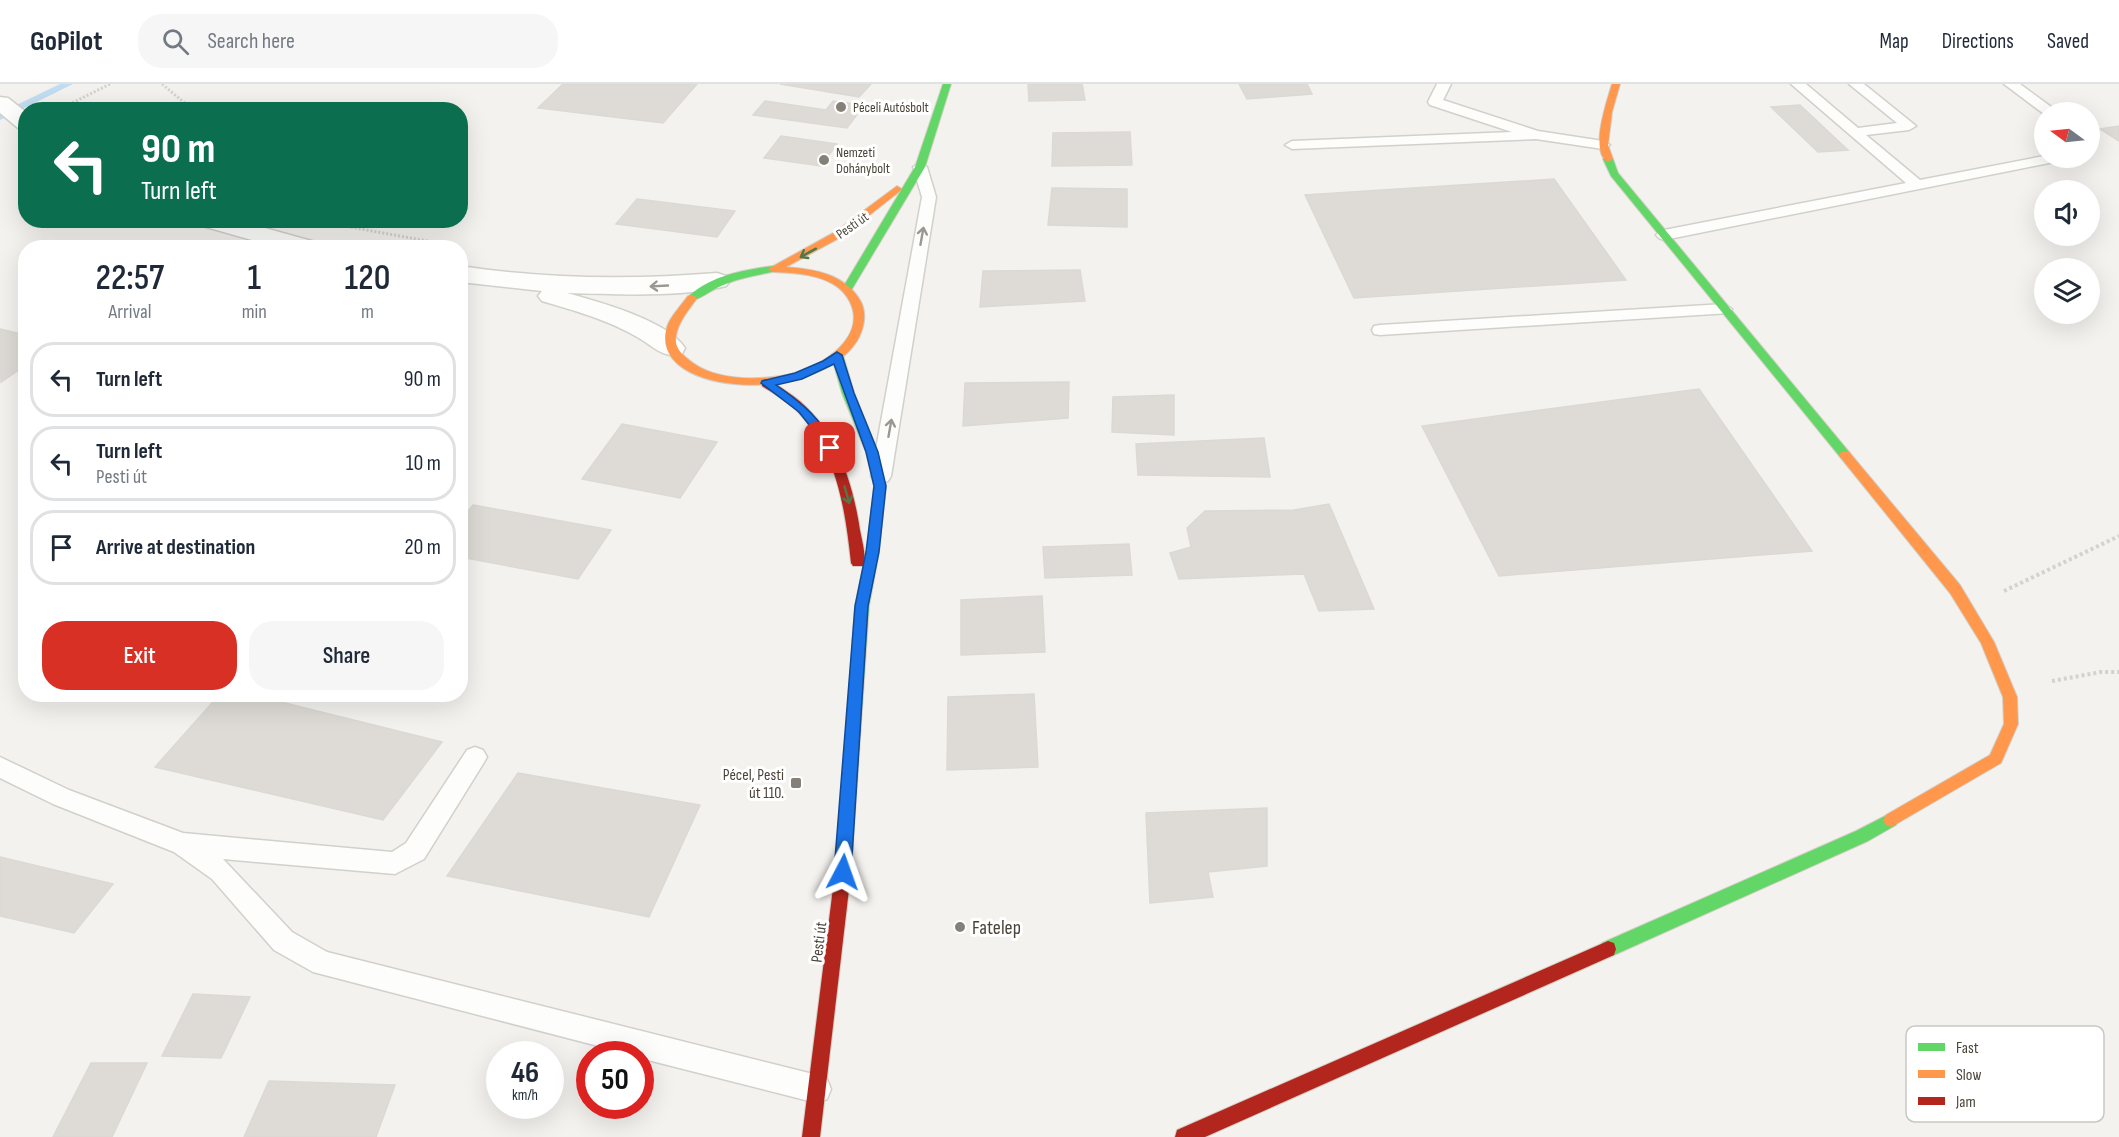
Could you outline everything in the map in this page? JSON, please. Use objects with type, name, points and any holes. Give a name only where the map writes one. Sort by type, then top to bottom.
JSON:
[{"type":"main road","name":"Pesti út","points":[[847,289],[920,167],[947,84]]},
{"type":"main road","points":[[1184,1137],[1862,836],[1996,759],[2008,737],[2012,711],[2010,689],[1968,608],[1946,577],[1614,174],[1603,145],[1608,112],[1616,84]]},
{"type":"main road","name":"Pesti út","points":[[773,268],[801,257],[868,215],[920,167]]},
{"type":"main road","points":[[773,268],[802,270],[827,277],[847,289],[858,306],[859,326],[848,346],[827,363],[798,376],[766,383],[735,383],[706,376],[685,364],[672,348],[670,330],[678,312],[694,295],[717,281],[745,272],[773,268]]},
{"type":"main road","name":"Pesti út","points":[[837,355],[848,393],[872,452],[880,486],[873,552],[861,606]]},
{"type":"main road","name":"Pesti út","points":[[766,383],[803,409],[823,434],[837,461],[854,518],[861,606],[843,872],[811,1137]]},
{"type":"street","points":[[0,103],[18,117]]},
{"type":"street","points":[[236,228],[281,240]]},
{"type":"street","points":[[472,276],[631,287],[717,281]]},
{"type":"street","points":[[472,276],[609,312],[650,331],[672,348]]},
{"type":"lane","points":[[1444,84],[1435,102],[1536,135],[1603,145]]},
{"type":"lane","points":[[1798,84],[1917,185]]},
{"type":"lane","points":[[1855,132],[1909,126],[1856,84]]},
{"type":"lane","points":[[2011,84],[2037,102]]},
{"type":"lane","points":[[1292,145],[1536,135]]},
{"type":"lane","points":[[1664,235],[2034,162]]},
{"type":"lane","points":[[880,486],[929,197],[920,167]]},
{"type":"lane","points":[[1380,330],[1724,309]]},
{"type":"lane","points":[[0,767],[61,797],[183,844],[395,864],[415,851],[475,757]]},
{"type":"lane","points":[[183,844],[220,872],[283,941],[321,963],[817,1089]]},
{"type":"path","points":[[74,102],[110,84]]},
{"type":"path","points":[[162,84],[183,102]]},
{"type":"path","points":[[356,228],[421,240]]},
{"type":"path","points":[[1968,608],[2119,536]]},
{"type":"path","points":[[2010,689],[2101,672],[2119,672]]},
{"type":"building","points":[[563,84],[697,84],[663,123],[538,108]]},
{"type":"building","points":[[780,84],[871,84],[859,97]]},
{"type":"building","points":[[1028,84],[1082,84],[1085,100],[1029,101]]},
{"type":"building","points":[[1239,84],[1307,84],[1312,94],[1247,99]]},
{"type":"building","points":[[765,101],[826,110],[833,101],[864,105],[847,128],[753,115]]},
{"type":"building","points":[[1800,105],[1848,150],[1818,152],[1771,107]]},
{"type":"building","points":[[2119,126],[2119,141],[2100,129]]},
{"type":"building","points":[[1130,132],[1132,165],[1052,166],[1053,133]]},
{"type":"building","points":[[781,136],[837,144],[821,166],[764,158]]},
{"type":"building","points":[[1554,179],[1626,280],[1354,298],[1305,195]]},
{"type":"building","points":[[1052,188],[1127,189],[1127,227],[1048,225]]},
{"type":"building","points":[[637,199],[735,211],[717,237],[616,224]]},
{"type":"building","points":[[1080,270],[1085,301],[980,307],[983,271]]},
{"type":"building","points":[[0,329],[18,333],[18,370],[1,382]]},
{"type":"building","points":[[1069,382],[1068,418],[963,426],[965,383]]},
{"type":"building","points":[[1699,389],[1812,551],[1499,576],[1422,426]]},
{"type":"building","points":[[1174,395],[1174,435],[1112,432],[1113,397]]},
{"type":"building","points":[[622,424],[717,442],[680,498],[582,479]]},
{"type":"building","points":[[1264,438],[1270,477],[1138,475],[1136,444]]},
{"type":"building","points":[[1329,504],[1374,609],[1319,611],[1304,574],[1179,579],[1170,553],[1191,547],[1187,528],[1205,511],[1294,510]]},
{"type":"building","points":[[473,505],[611,530],[578,579],[468,558],[468,511]]},
{"type":"building","points":[[1129,544],[1132,575],[1045,578],[1043,547]]},
{"type":"building","points":[[1042,596],[1045,652],[961,655],[961,600]]},
{"type":"building","points":[[1034,694],[1038,767],[947,770],[948,697]]},
{"type":"building","points":[[213,702],[281,702],[442,742],[383,820],[155,767]]},
{"type":"building","points":[[518,773],[700,805],[649,917],[447,876]]},
{"type":"building","points":[[1267,808],[1267,866],[1208,872],[1213,897],[1150,903],[1146,813]]},
{"type":"building","points":[[0,857],[113,884],[74,933],[0,916]]},
{"type":"building","points":[[193,994],[250,997],[221,1058],[162,1056]]},
{"type":"building","points":[[91,1063],[147,1063],[112,1137],[53,1137]]},
{"type":"building","points":[[269,1081],[395,1085],[376,1137],[244,1137]]},
{"type":"waterway","points":[[31,102],[68,84]]},
{"type":"waterway","points":[[0,117],[18,108]]},
{"type":"traffic: fast","points":[[847,289],[920,167],[947,84]]},
{"type":"traffic: fast","points":[[1608,159],[1614,174],[1845,455]]},
{"type":"traffic: fast","points":[[692,298],[730,278],[773,269]]},
{"type":"traffic: fast","points":[[837,355],[848,393],[872,452],[880,486],[873,551],[862,606],[854,723]]},
{"type":"traffic: fast","points":[[1608,949],[1862,836],[1891,820]]},
{"type":"traffic: slow","points":[[1608,159],[1603,145],[1608,112],[1616,84]]},
{"type":"traffic: slow","points":[[775,268],[839,234],[897,189]]},
{"type":"traffic: slow","points":[[692,298],[674,322],[671,342],[678,358],[694,370],[716,377],[741,381],[765,382],[802,375],[824,365],[848,345],[858,327],[858,307],[848,291],[830,278],[796,270],[773,269]]},
{"type":"traffic: slow","points":[[1845,455],[1955,589],[1987,642],[2010,697],[2011,724],[1996,759],[1891,820]]},
{"type":"traffic: jam","points":[[766,383],[800,407],[826,440],[843,479],[858,563]]},
{"type":"traffic: jam","points":[[811,1137],[843,872],[854,723]]},
{"type":"traffic: jam","points":[[1184,1137],[1608,949]]},
{"type":"place","name":"Péceli Autósbolt","points":[[841,107]]},
{"type":"place","name":"Nemzeti Dohánybolt","points":[[824,160]]},
{"type":"place","name":"Pécel, Pesti út 110.","points":[[796,783]]},
{"type":"place","name":"Fatelep","points":[[960,927]]},
{"type":"route","points":[[830,448],[823,434],[803,409],[766,383],[798,376],[827,363],[837,355],[848,393],[872,452],[880,486],[873,552],[861,606],[843,872]]}]
